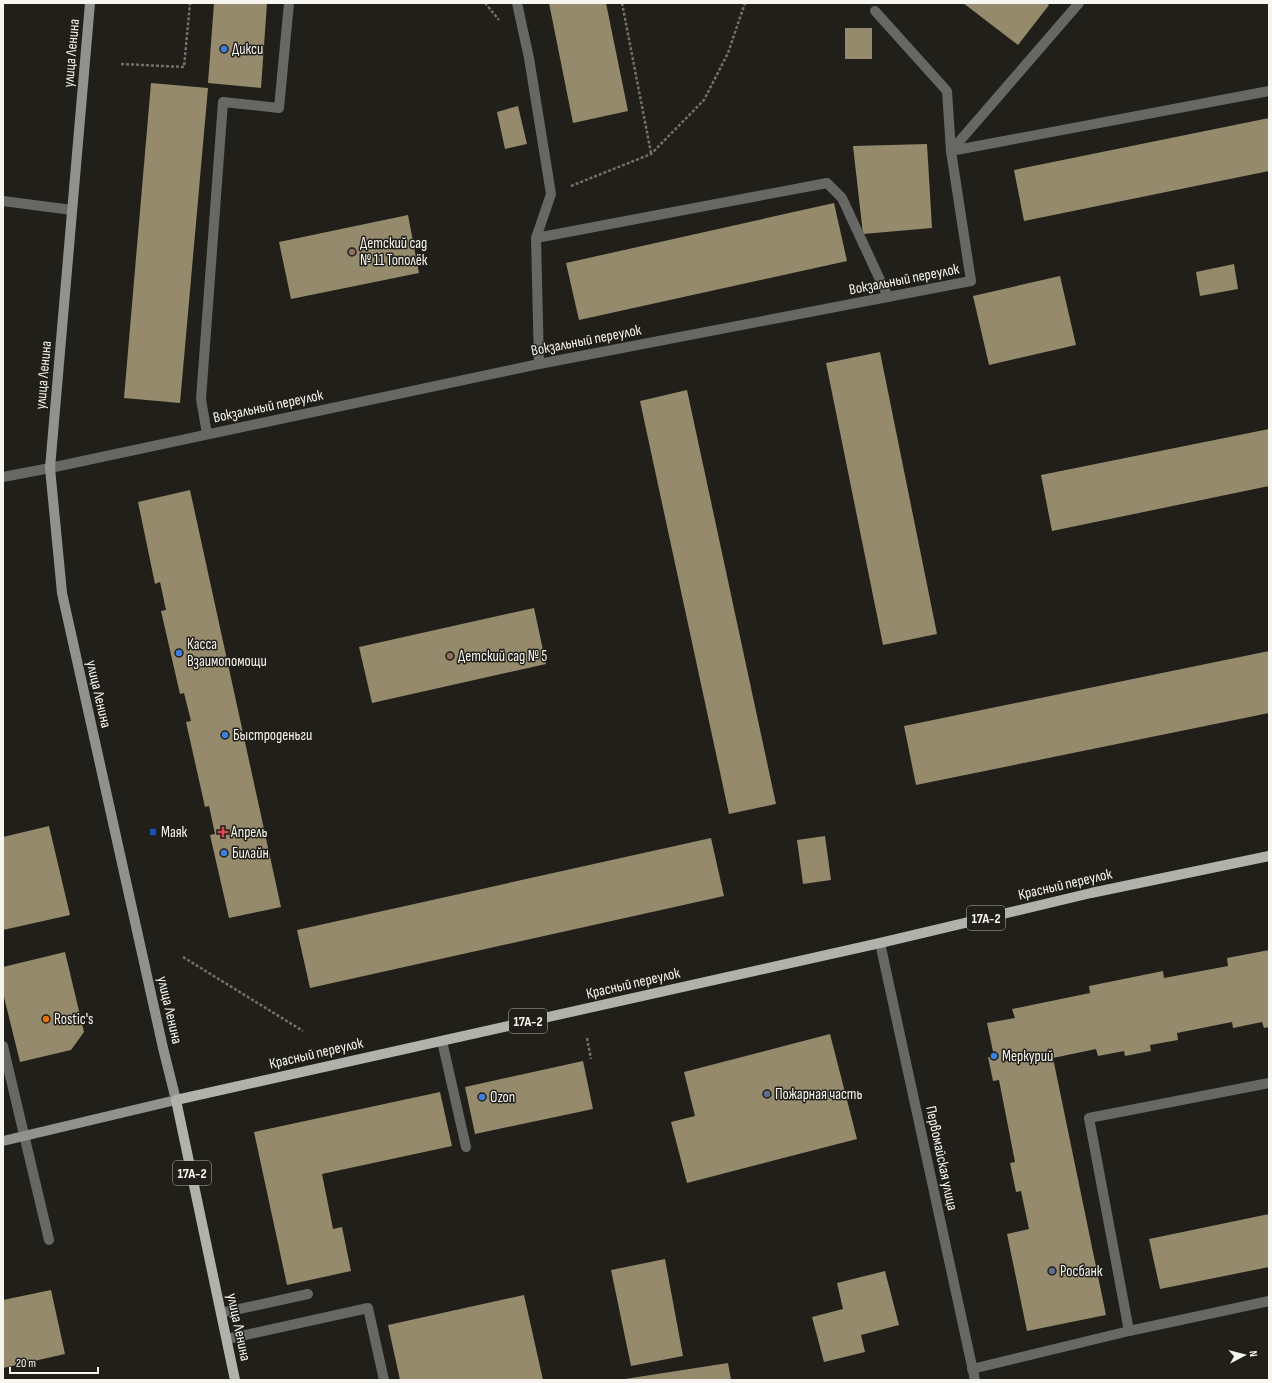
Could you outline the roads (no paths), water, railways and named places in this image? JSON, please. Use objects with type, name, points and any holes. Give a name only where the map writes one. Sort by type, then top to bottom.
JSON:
[{"type":"main road","name":"улица Ленина","points":[[90,3],[50,468],[62,593],[159,1033],[176,1100],[235,1380]]},
{"type":"main road","name":"Красный переулок","points":[[3,1141],[176,1100],[880,943],[1091,893],[1269,856]]},
{"type":"street","points":[[207,434],[201,399],[223,102],[279,108],[289,3]]},
{"type":"street","points":[[517,3],[529,58],[551,194],[536,238],[538,364]]},
{"type":"street","points":[[951,151],[1078,3]]},
{"type":"street","points":[[875,11],[947,91],[951,151]]},
{"type":"street","points":[[951,151],[1269,91]]},
{"type":"street","name":"Вокзальный переулок","points":[[50,468],[538,364],[971,281],[951,151]]},
{"type":"street","points":[[536,238],[827,184],[842,198],[888,297]]},
{"type":"street","points":[[3,201],[72,210]]},
{"type":"street","points":[[3,477],[50,468]]},
{"type":"street","name":"Первомайская улица","points":[[880,943],[975,1380]]},
{"type":"street","points":[[442,1041],[466,1147]]},
{"type":"street","points":[[3,1046],[49,1240]]},
{"type":"street","points":[[1129,1331],[1089,1118],[1269,1083]]},
{"type":"street","points":[[221,1313],[308,1294]]},
{"type":"street","points":[[972,1369],[1129,1331],[1269,1301]]},
{"type":"street","points":[[226,1339],[368,1308],[384,1380]]},
{"type":"place","name":"Дикси","points":[[224,49]]},
{"type":"place","name":"Детский сад № 11 Тополёк","points":[[352,252]]},
{"type":"place","name":"Касса Взаимопомощи","points":[[179,653]]},
{"type":"place","name":"Детский сад № 5","points":[[450,656]]},
{"type":"place","name":"Быстроденьги","points":[[225,735]]},
{"type":"place","name":"Маяк","points":[[153,832]]},
{"type":"place","name":"Апрель","points":[[223,832]]},
{"type":"place","name":"Билайн","points":[[224,853]]},
{"type":"place","name":"Rostic's","points":[[46,1019]]},
{"type":"place","name":"Меркурий","points":[[994,1056]]},
{"type":"place","name":"Пожарная часть","points":[[767,1094]]},
{"type":"place","name":"Ozon","points":[[482,1097]]},
{"type":"place","name":"Росбанк","points":[[1052,1271]]}]
